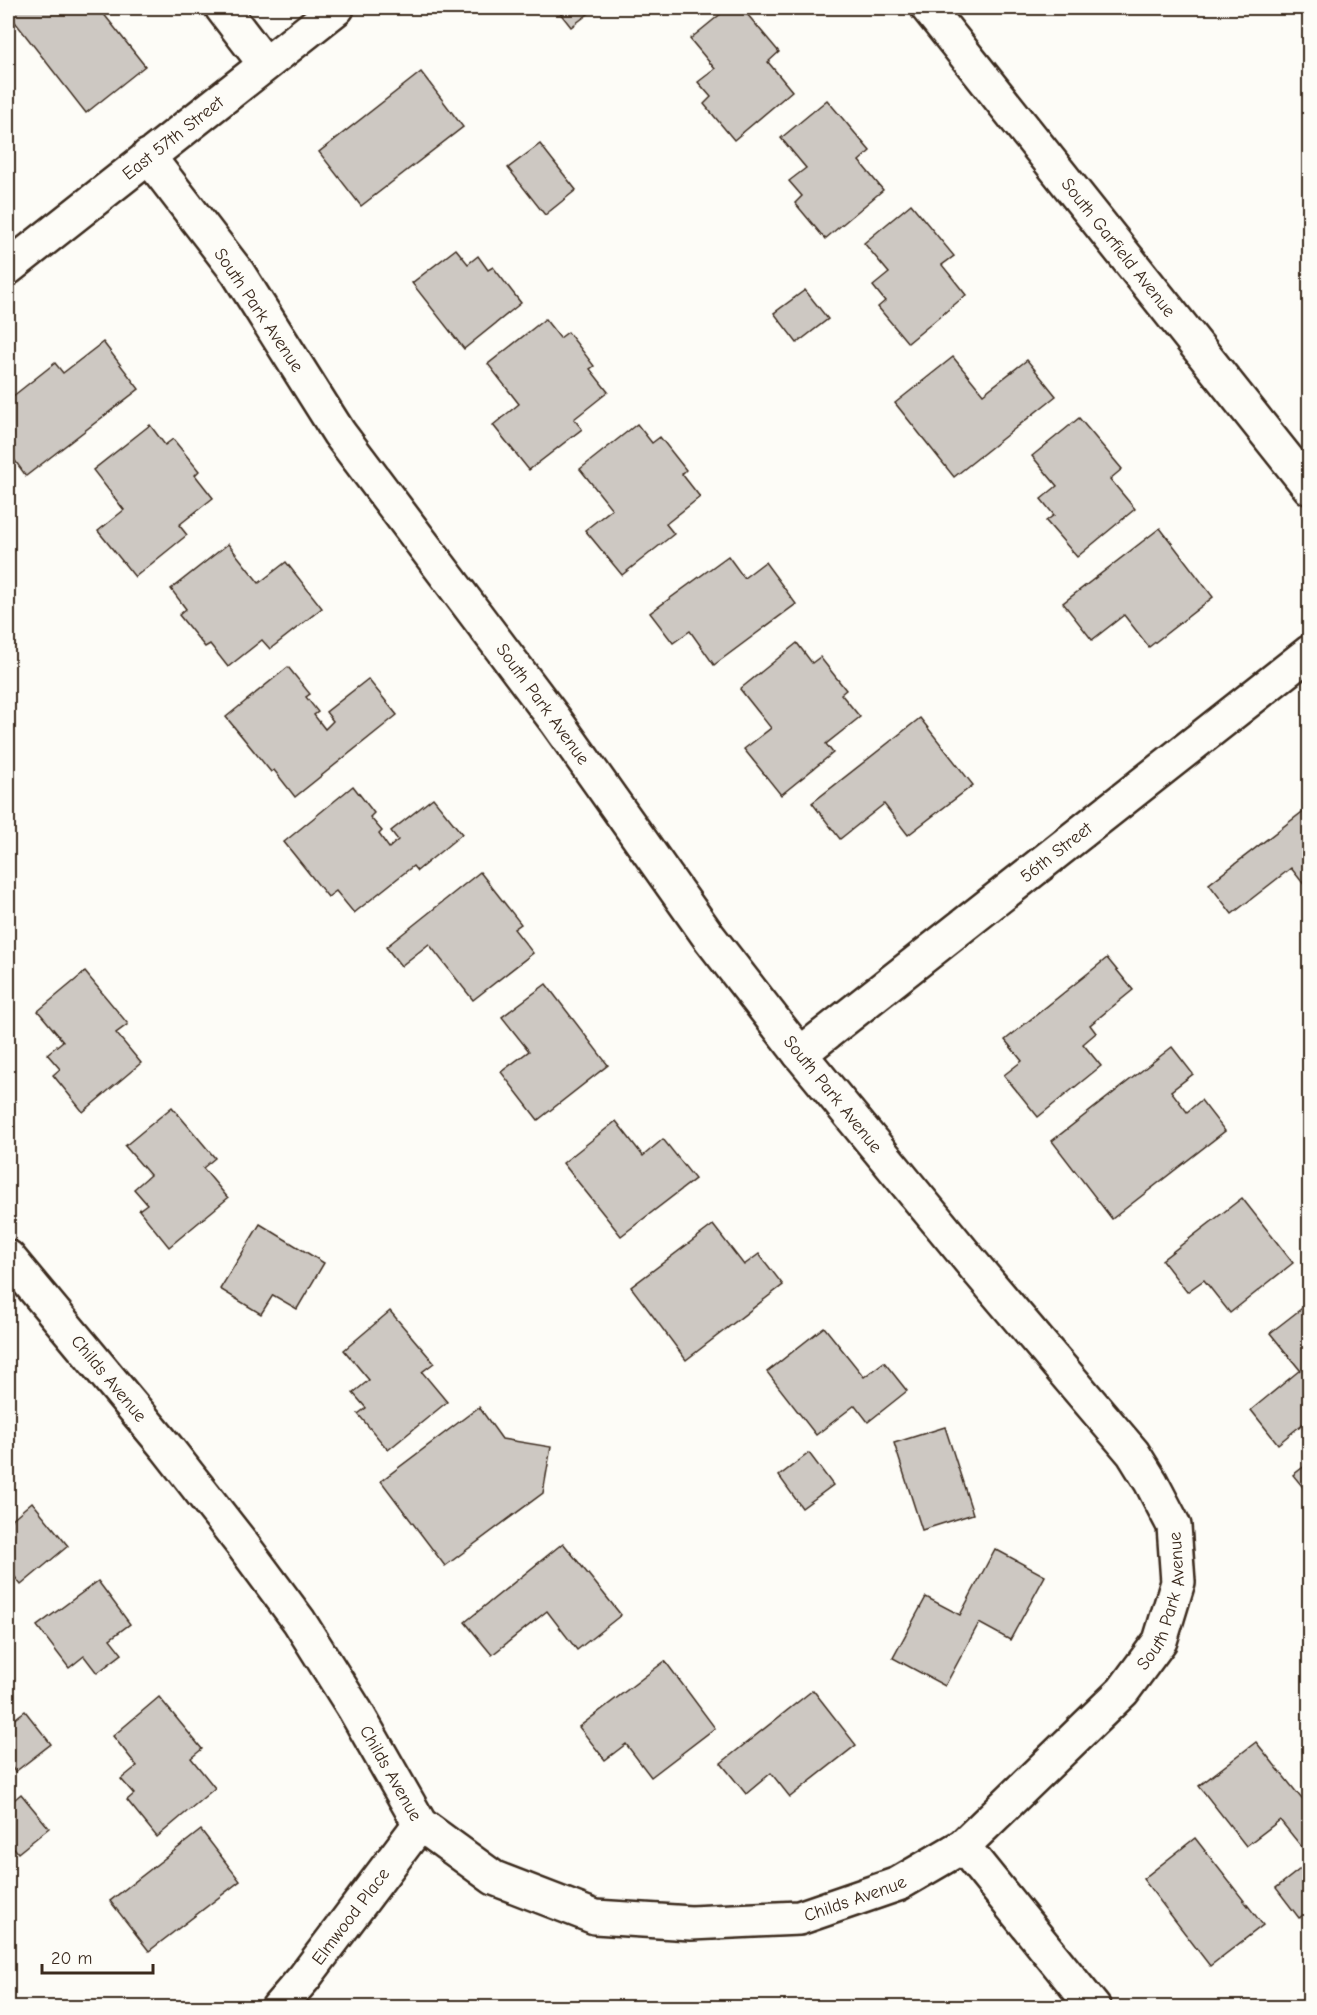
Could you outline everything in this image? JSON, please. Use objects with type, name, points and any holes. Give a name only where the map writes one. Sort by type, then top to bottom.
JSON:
[{"type":"street","points":[[222,8],[265,64]]},
{"type":"street","name":"East 57th Street","points":[[8,268],[338,8]]},
{"type":"street","name":"South Garfield Avenue","points":[[928,8],[1310,488]]},
{"type":"street","name":"South Park Avenue","points":[[148,156],[238,273],[339,433],[556,721],[709,937],[800,1053],[983,1277],[1133,1453],[1174,1526],[1178,1582],[1160,1641],[1123,1691],[963,1846]]},
{"type":"street","name":"56th Street","points":[[800,1053],[1310,652]]},
{"type":"street","name":"Childs Avenue","points":[[8,1257],[167,1448],[299,1621],[355,1710],[420,1824],[494,1878],[595,1917],[691,1923],[799,1918],[898,1884],[963,1846]]},
{"type":"street","name":"Elmwood Place","points":[[278,2007],[304,1978],[420,1824]]},
{"type":"street","points":[[963,1846],[1094,2007]]},
{"type":"building","points":[[8,8],[99,8],[145,66],[86,113],[8,13]]},
{"type":"building","points":[[556,8],[596,8],[571,27]]},
{"type":"building","points":[[728,8],[742,8],[779,52],[768,62],[792,91],[734,140],[704,104],[711,97],[698,82],[715,69],[690,39]]},
{"type":"building","points":[[421,72],[463,127],[361,206],[319,152]]},
{"type":"building","points":[[827,100],[870,151],[859,161],[883,190],[825,239],[795,203],[802,196],[789,181],[806,168],[781,138]]},
{"type":"building","points":[[540,144],[576,190],[545,215],[508,168]]},
{"type":"building","points":[[911,204],[954,256],[942,265],[966,295],[908,343],[878,307],[885,301],[873,286],[889,273],[864,243]]},
{"type":"building","points":[[456,249],[468,264],[478,256],[488,270],[493,267],[521,303],[464,349],[412,283]]},
{"type":"building","points":[[805,290],[828,319],[797,343],[774,313]]},
{"type":"building","points":[[545,319],[560,338],[568,332],[594,366],[590,369],[608,392],[574,419],[582,429],[529,470],[493,425],[519,404],[488,364]]},
{"type":"building","points":[[103,342],[139,389],[26,476],[8,451],[8,400],[55,363],[63,373]]},
{"type":"building","points":[[953,357],[983,394],[1027,360],[1056,396],[954,477],[895,403]]},
{"type":"building","points":[[1079,418],[1122,469],[1110,479],[1135,509],[1077,557],[1046,521],[1054,515],[1041,499],[1057,486],[1032,456]]},
{"type":"building","points":[[637,424],[652,443],[660,437],[686,470],[682,474],[700,497],[666,524],[674,534],[622,575],[585,530],[612,509],[580,469]]},
{"type":"building","points":[[150,425],[165,445],[173,439],[199,471],[195,475],[213,498],[179,525],[187,535],[135,577],[98,531],[124,510],[93,470]]},
{"type":"building","points":[[1160,528],[1213,597],[1149,647],[1124,615],[1092,640],[1063,603]]},
{"type":"building","points":[[228,544],[259,583],[286,562],[322,608],[270,649],[262,640],[228,667],[210,644],[205,647],[179,615],[186,609],[171,589]]},
{"type":"building","points":[[728,556],[744,578],[765,562],[796,604],[714,665],[690,631],[673,643],[650,613]]},
{"type":"building","points":[[797,643],[812,663],[820,657],[846,690],[841,694],[860,717],[826,744],[833,753],[781,795],[744,749],[771,728],[740,689]]},
{"type":"building","points":[[288,667],[310,694],[306,697],[318,712],[314,715],[325,729],[333,721],[326,712],[368,679],[397,715],[295,797],[274,770],[271,772],[226,717]]},
{"type":"building","points":[[920,718],[973,785],[908,835],[884,804],[840,839],[812,803]]},
{"type":"building","points":[[353,786],[374,813],[370,817],[382,831],[379,834],[389,848],[398,840],[391,831],[433,798],[462,834],[417,871],[413,866],[354,913],[336,891],[328,897],[284,842]]},
{"type":"building","points":[[1310,806],[1310,892],[1291,868],[1232,914],[1209,884]]},
{"type":"building","points":[[480,872],[521,924],[514,929],[533,953],[473,1000],[429,944],[401,966],[386,947]]},
{"type":"building","points":[[1107,958],[1133,990],[1090,1025],[1096,1033],[1083,1044],[1101,1066],[1038,1117],[1004,1075],[1022,1061],[1005,1040]]},
{"type":"building","points":[[85,972],[128,1024],[116,1033],[141,1063],[83,1112],[53,1075],[60,1069],[47,1054],[63,1041],[38,1011]]},
{"type":"building","points":[[546,984],[608,1065],[538,1120],[501,1072],[529,1051],[502,1017]]},
{"type":"building","points":[[1172,1047],[1193,1074],[1171,1091],[1187,1112],[1201,1100],[1225,1131],[1112,1219],[1052,1141]]},
{"type":"building","points":[[172,1107],[215,1158],[203,1168],[228,1198],[169,1247],[139,1210],[147,1204],[134,1189],[150,1175],[125,1146]]},
{"type":"building","points":[[616,1121],[643,1156],[663,1139],[695,1179],[621,1236],[563,1163]]},
{"type":"building","points":[[1242,1198],[1293,1263],[1230,1313],[1204,1280],[1187,1292],[1162,1260]]},
{"type":"building","points":[[260,1224],[324,1263],[297,1309],[273,1295],[261,1314],[220,1289]]},
{"type":"building","points":[[713,1225],[744,1265],[759,1254],[783,1285],[686,1360],[631,1287]]},
{"type":"building","points":[[1310,1302],[1310,1418],[1278,1444],[1251,1410],[1300,1370],[1270,1333]]},
{"type":"building","points":[[390,1311],[434,1363],[422,1372],[447,1402],[388,1450],[358,1414],[366,1408],[353,1393],[369,1380],[344,1350]]},
{"type":"building","points":[[824,1327],[864,1377],[884,1362],[907,1391],[868,1422],[855,1405],[816,1435],[767,1372]]},
{"type":"building","points":[[479,1407],[502,1439],[551,1447],[543,1493],[445,1566],[381,1481]]},
{"type":"building","points":[[945,1427],[973,1514],[922,1530],[894,1443]]},
{"type":"building","points":[[809,1453],[833,1485],[802,1508],[779,1476]]},
{"type":"building","points":[[1310,1462],[1310,1496],[1293,1475]]},
{"type":"building","points":[[32,1502],[68,1546],[21,1585],[11,1572],[8,1575],[8,1518],[10,1521]]},
{"type":"building","points":[[563,1543],[621,1615],[577,1650],[547,1611],[492,1655],[465,1622]]},
{"type":"building","points":[[995,1549],[1045,1576],[1010,1640],[979,1623],[945,1686],[893,1658],[926,1597],[960,1615]]},
{"type":"building","points":[[98,1581],[130,1624],[110,1639],[122,1654],[97,1673],[84,1656],[69,1668],[37,1626]]},
{"type":"building","points":[[665,1661],[715,1728],[651,1777],[626,1744],[605,1760],[579,1727]]},
{"type":"building","points":[[813,1690],[856,1745],[790,1797],[771,1773],[746,1794],[721,1763]]},
{"type":"building","points":[[159,1697],[202,1749],[191,1758],[215,1788],[157,1837],[127,1800],[134,1794],[121,1779],[137,1766],[113,1736]]},
{"type":"building","points":[[25,1711],[51,1744],[15,1772],[8,1762],[8,1724]]},
{"type":"building","points":[[1256,1742],[1310,1809],[1309,1856],[1280,1820],[1246,1846],[1199,1786]]},
{"type":"building","points":[[21,1794],[49,1828],[18,1853],[8,1840],[8,1805]]},
{"type":"building","points":[[201,1830],[240,1881],[149,1951],[110,1901]]},
{"type":"building","points":[[1195,1838],[1263,1925],[1210,1966],[1143,1879]]},
{"type":"building","points":[[1304,1866],[1310,1873],[1310,1910],[1299,1918],[1276,1888]]}]
